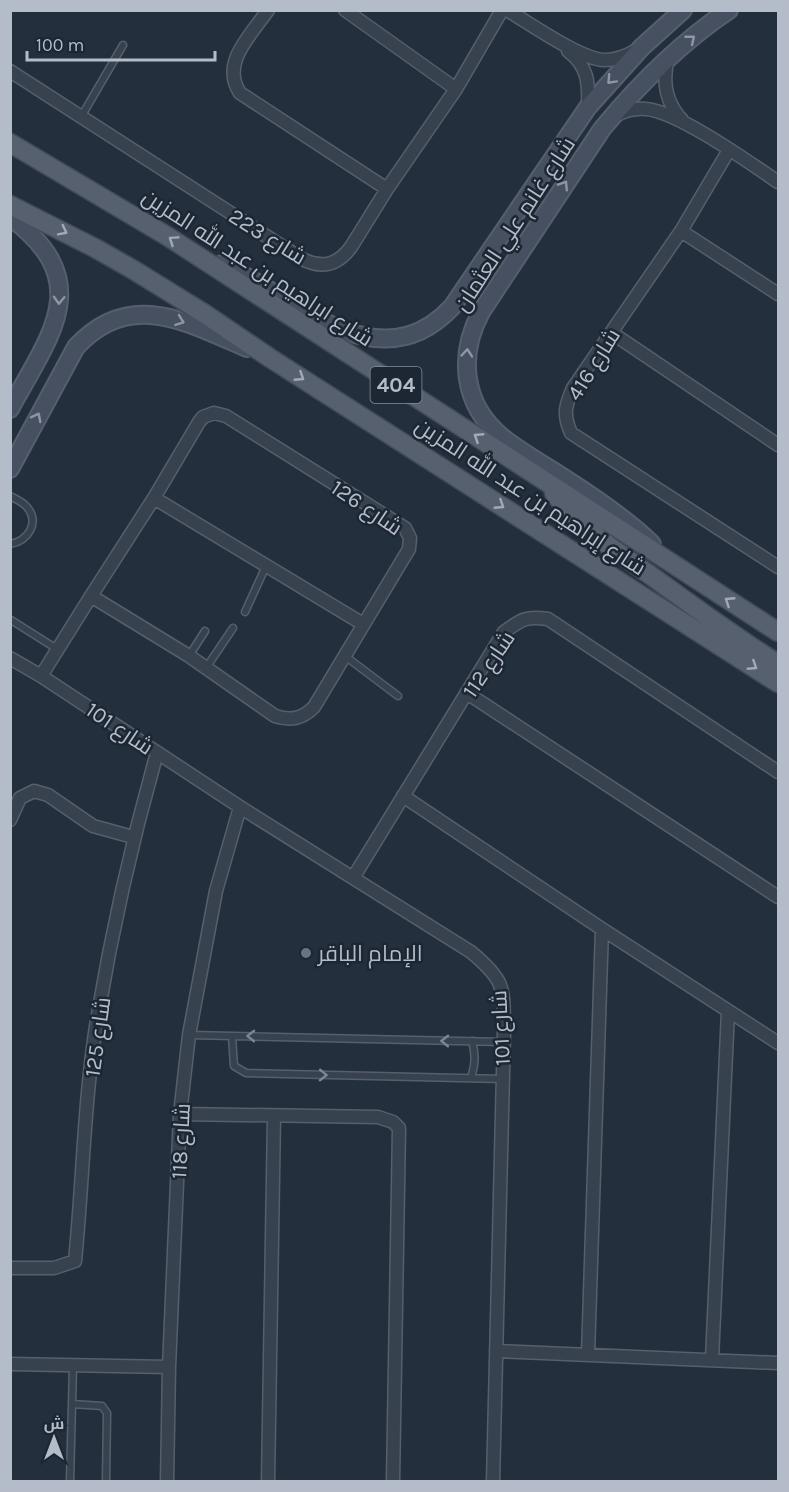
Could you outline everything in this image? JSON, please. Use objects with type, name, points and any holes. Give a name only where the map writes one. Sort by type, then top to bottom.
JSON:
[{"type":"main road","name":"شارع ابراهيم بن عبد الله المزين","points":[[10,143],[113,203],[199,257],[778,632]]},
{"type":"main road","name":"شارع إبراهيم بن عبد الله المزين","points":[[10,205],[123,264],[205,314],[270,358],[778,683]]},
{"type":"main road","points":[[544,479],[563,505],[592,534],[738,639],[778,664]]},
{"type":"street","points":[[268,10],[234,61],[232,77],[240,93],[387,189]]},
{"type":"street","points":[[345,10],[456,89]]},
{"type":"street","name":"شارع 223","points":[[10,71],[310,263],[328,265],[344,256],[456,89],[502,10]]},
{"type":"street","points":[[507,10],[588,56],[604,60],[627,56],[642,47]]},
{"type":"street","name":"شارع غانم علي العثمان","points":[[199,257],[245,275],[332,327],[357,336],[378,339],[408,335],[437,321],[452,307],[588,107],[642,47],[683,10]]},
{"type":"street","name":"شارع غانم علي العثمان","points":[[674,565],[630,524],[501,436],[492,427],[478,407],[469,385],[467,348],[475,324],[503,277],[610,119],[668,58],[729,10]]},
{"type":"street","points":[[558,41],[576,57],[584,68],[589,84],[588,107]]},
{"type":"street","points":[[668,58],[665,75],[667,92],[674,109],[685,123]]},
{"type":"street","points":[[610,119],[627,111],[647,109],[657,111],[685,123],[778,182]]},
{"type":"street","name":"شارع 416","points":[[729,150],[681,231],[573,388],[566,403],[565,420],[571,434],[778,567]]},
{"type":"street","points":[[10,217],[36,240],[49,258],[60,288],[60,309],[56,321],[10,409]]},
{"type":"street","points":[[681,231],[778,294]]},
{"type":"street","points":[[482,263],[489,273],[503,277]]},
{"type":"street","points":[[10,469],[76,347],[86,337],[109,322],[136,314],[177,319],[270,358]]},
{"type":"street","points":[[612,333],[778,445]]},
{"type":"street","points":[[31,371],[45,373],[54,384]]},
{"type":"street","name":"شارع 126","points":[[42,676],[57,649],[203,417],[214,413],[226,416],[405,528],[410,538],[409,549],[314,707],[308,713],[292,719],[275,716],[189,656],[91,596]]},
{"type":"street","points":[[154,498],[363,624]]},
{"type":"street","name":"شارع 112","points":[[353,878],[504,632],[520,621],[531,617],[549,619],[778,772]]},
{"type":"street","name":"شارع 101","points":[[10,658],[42,676],[240,807],[471,952],[493,972],[502,988],[504,1042],[493,1482]]},
{"type":"street","points":[[467,693],[778,897]]},
{"type":"street","name":"شارع 125","points":[[10,1268],[54,1268],[75,1261],[83,1149],[97,1021],[134,837],[157,753]]},
{"type":"street","points":[[10,820],[20,798],[34,791],[48,795],[93,826],[134,837]]},
{"type":"street","points":[[403,796],[778,1043]]},
{"type":"street","name":"شارع 118","points":[[167,1482],[169,1367],[180,1113],[189,1035],[216,891],[240,807]]},
{"type":"street","points":[[588,1354],[602,929]]},
{"type":"street","points":[[712,1359],[728,1011]]},
{"type":"street","points":[[180,1113],[378,1117],[393,1122],[399,1128],[393,1482]]},
{"type":"street","points":[[268,1482],[274,1116]]},
{"type":"street","points":[[496,1350],[778,1363]]},
{"type":"street","points":[[10,1364],[169,1367]]},
{"type":"lane","points":[[81,117],[123,45]]},
{"type":"lane","points":[[10,496],[28,508],[33,521],[25,539],[10,544]]},
{"type":"lane","points":[[244,612],[266,566]]},
{"type":"lane","points":[[11,620],[57,649]]},
{"type":"lane","points":[[206,669],[233,628]]},
{"type":"lane","points":[[189,656],[205,631]]},
{"type":"lane","points":[[345,656],[398,696]]},
{"type":"lane","points":[[189,1035],[504,1042]]},
{"type":"lane","points":[[232,1036],[234,1066],[246,1073],[503,1079]]},
{"type":"lane","points":[[471,1078],[475,1066],[472,1041]]},
{"type":"lane","points":[[70,1482],[73,1365]]},
{"type":"lane","points":[[72,1404],[102,1407],[107,1413],[106,1482]]},
{"type":"place","name":"الإمام الباقر","points":[[306,953]]}]
